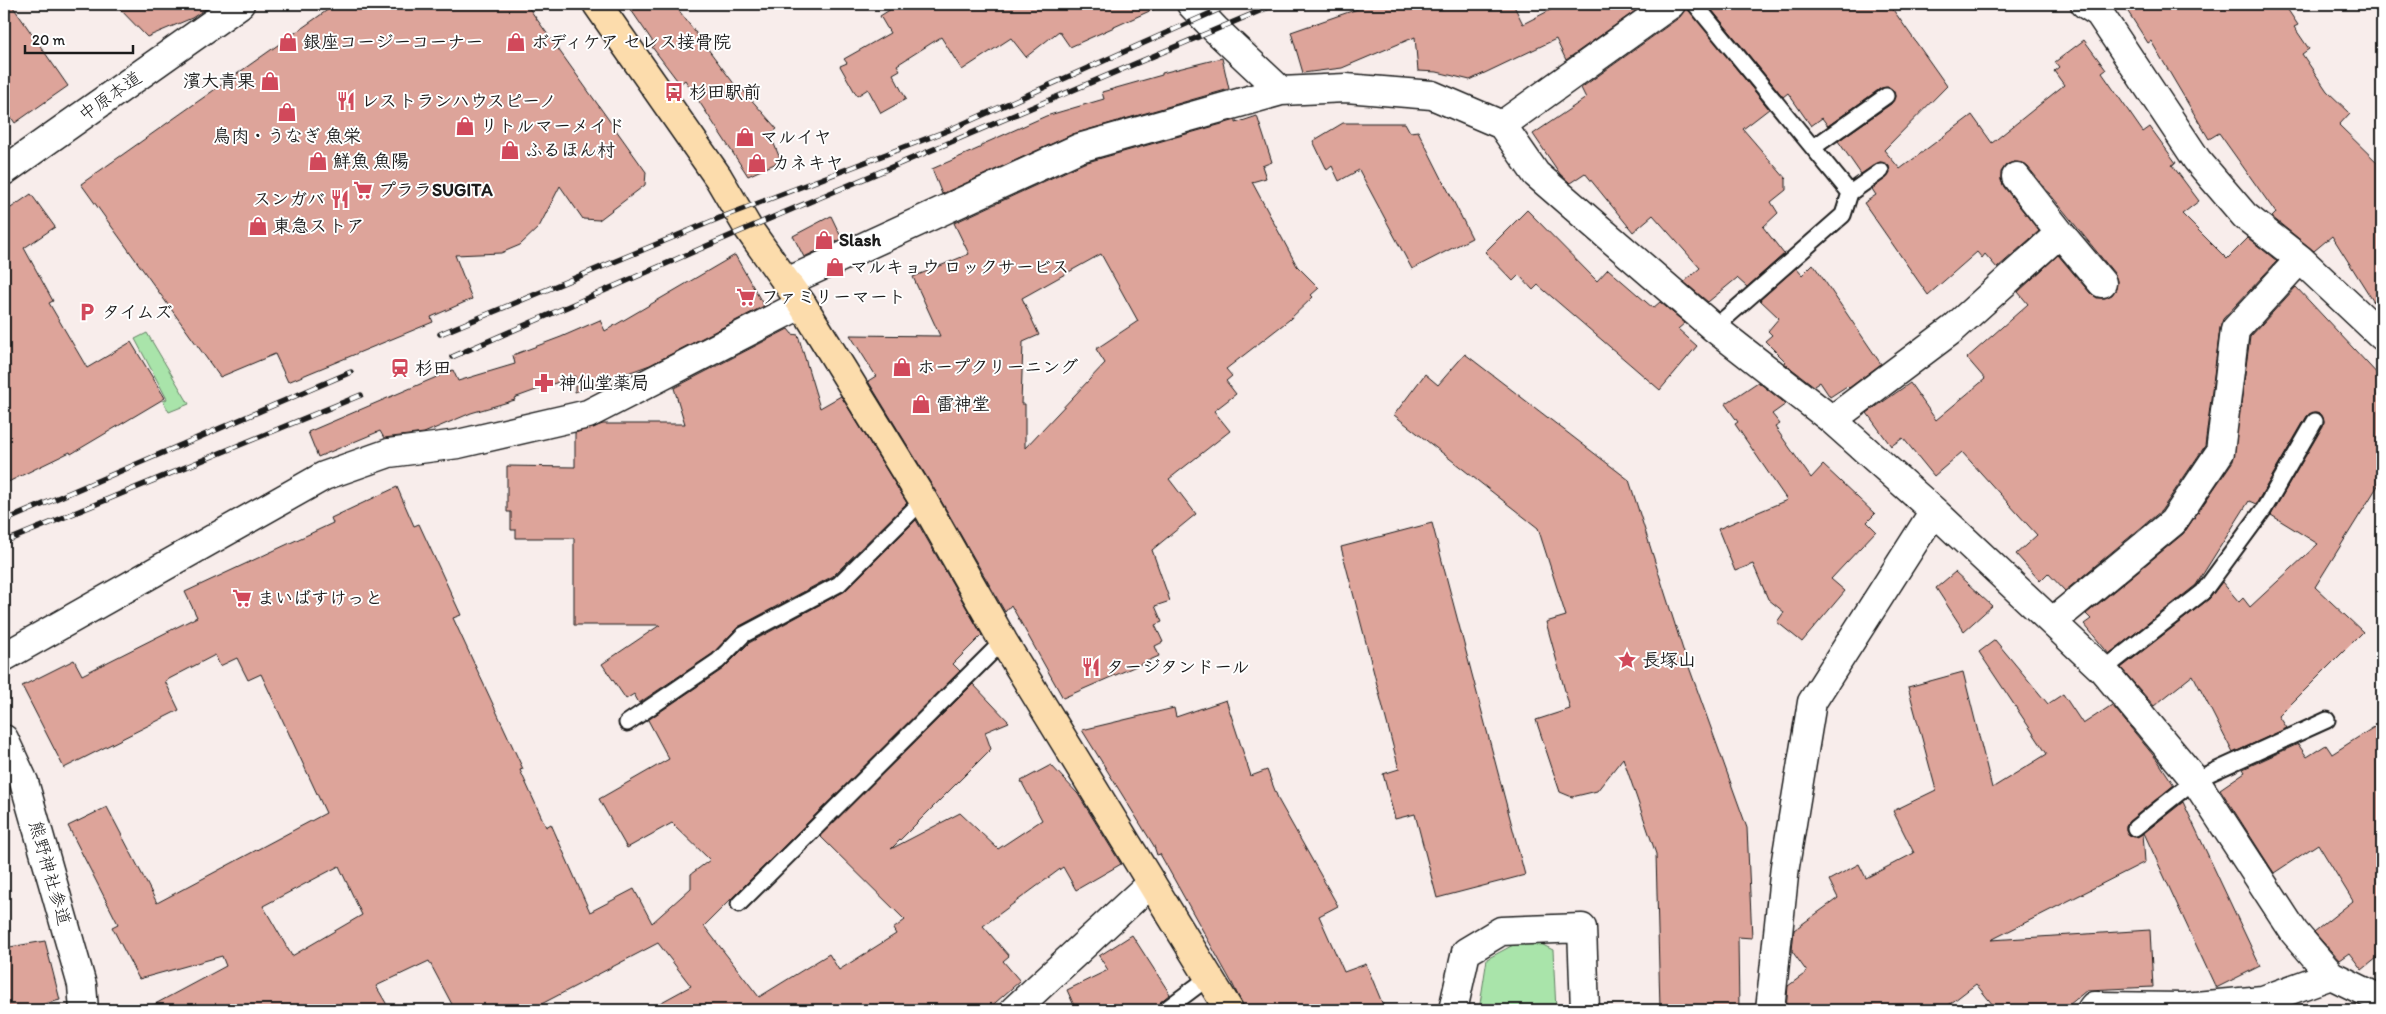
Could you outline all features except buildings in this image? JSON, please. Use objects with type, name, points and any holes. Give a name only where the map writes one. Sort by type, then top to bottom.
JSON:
[{"type":"main road","points":[[597,4],[718,177],[748,228],[795,293],[922,500],[1003,641],[1229,1010]]},
{"type":"street","name":"中原本道","points":[[4,171],[240,4]]},
{"type":"street","points":[[1191,4],[1281,91]]},
{"type":"street","points":[[1502,124],[1671,4]]},
{"type":"street","points":[[2085,4],[2099,13],[2197,160],[2245,216],[2300,259],[2382,336]]},
{"type":"street","points":[[4,657],[324,476],[389,454],[458,444],[588,414],[795,293],[1079,148],[1281,91],[1346,88],[1432,95],[1502,124],[1536,174],[1714,328],[1832,420],[1934,511],[2103,670],[2195,780],[2294,932],[2331,975],[2376,997],[2382,997]]},
{"type":"street","points":[[2016,177],[2102,283]]},
{"type":"street","points":[[1832,420],[1953,329],[2060,233]]},
{"type":"street","points":[[2052,622],[2173,522],[2220,452],[2235,330],[2300,259]]},
{"type":"street","points":[[1770,1010],[1785,866],[1812,702],[1934,511]]},
{"type":"street","name":"熊野神社参道","points":[[4,739],[24,782],[82,985],[84,1010]]},
{"type":"street","points":[[1014,1010],[1151,883]]},
{"type":"street","points":[[1453,1010],[1466,952],[1500,931],[1582,928],[1585,1010]]},
{"type":"street","points":[[2091,1010],[2094,1006],[2184,1007],[2263,1000],[2331,975]]},
{"type":"lane","points":[[1695,4],[1850,193]]},
{"type":"lane","points":[[1814,147],[1886,96]]},
{"type":"lane","points":[[1714,328],[1843,215],[1850,193],[1881,171]]},
{"type":"lane","points":[[2103,670],[2203,592],[2264,509],[2315,421]]},
{"type":"lane","points":[[627,723],[718,660],[743,635],[840,584],[922,500]]},
{"type":"lane","points":[[739,904],[1003,641]]},
{"type":"lane","points":[[2135,828],[2195,780],[2327,720]]},
{"type":"lane","points":[[1165,1010],[1209,977]]},
{"type":"green space","points":[[147,333],[189,404],[169,412],[163,401],[167,399],[135,339]]},
{"type":"green space","points":[[1515,944],[1541,944],[1553,950],[1556,1010],[1479,1010],[1487,959]]},
{"type":"railway","points":[[440,334],[722,217],[949,130],[1231,4]]},
{"type":"railway","points":[[452,357],[748,228],[1276,4]]},
{"type":"railway","points":[[4,521],[351,372]]},
{"type":"railway","points":[[4,542],[361,395]]},
{"type":"place","name":"銀座コージーコーナー","points":[[288,42]]},
{"type":"place","name":"ボディケア セレス接骨院","points":[[516,42]]},
{"type":"place","name":"濱大青果","points":[[270,81]]},
{"type":"place","name":"杉田駅前","points":[[674,92]]},
{"type":"place","name":"レストランハウスピーノ","points":[[346,101]]},
{"type":"place","name":"鳥肉・うなぎ 魚栄","points":[[287,112]]},
{"type":"place","name":"リトルマーメイド","points":[[465,126]]},
{"type":"place","name":"マルイヤ","points":[[745,137]]},
{"type":"place","name":"ふるほん村","points":[[510,150]]},
{"type":"place","name":"鮮魚 魚陽","points":[[318,161]]},
{"type":"place","name":"カネキヤ","points":[[757,163]]},
{"type":"place","name":"プララSUGITA","points":[[363,190]]},
{"type":"place","name":"スンガバ","points":[[340,199]]},
{"type":"place","name":"東急ストア","points":[[258,226]]},
{"type":"place","name":"Slash","points":[[824,240]]},
{"type":"place","name":"マルキョウ ロックサービス","points":[[835,267]]},
{"type":"place","name":"ファミリーマート","points":[[746,297]]},
{"type":"place","name":"タイムズ","points":[[87,312]]},
{"type":"place","name":"ホープクリーニング","points":[[902,367]]},
{"type":"place","name":"杉田","points":[[400,368]]},
{"type":"place","name":"神仙堂薬局","points":[[544,383]]},
{"type":"place","name":"雷神堂","points":[[921,404]]},
{"type":"place","name":"まいばすけっと","points":[[242,598]]},
{"type":"place","name":"長塚山","points":[[1627,660]]},
{"type":"place","name":"タージタンドール","points":[[1091,667]]}]
